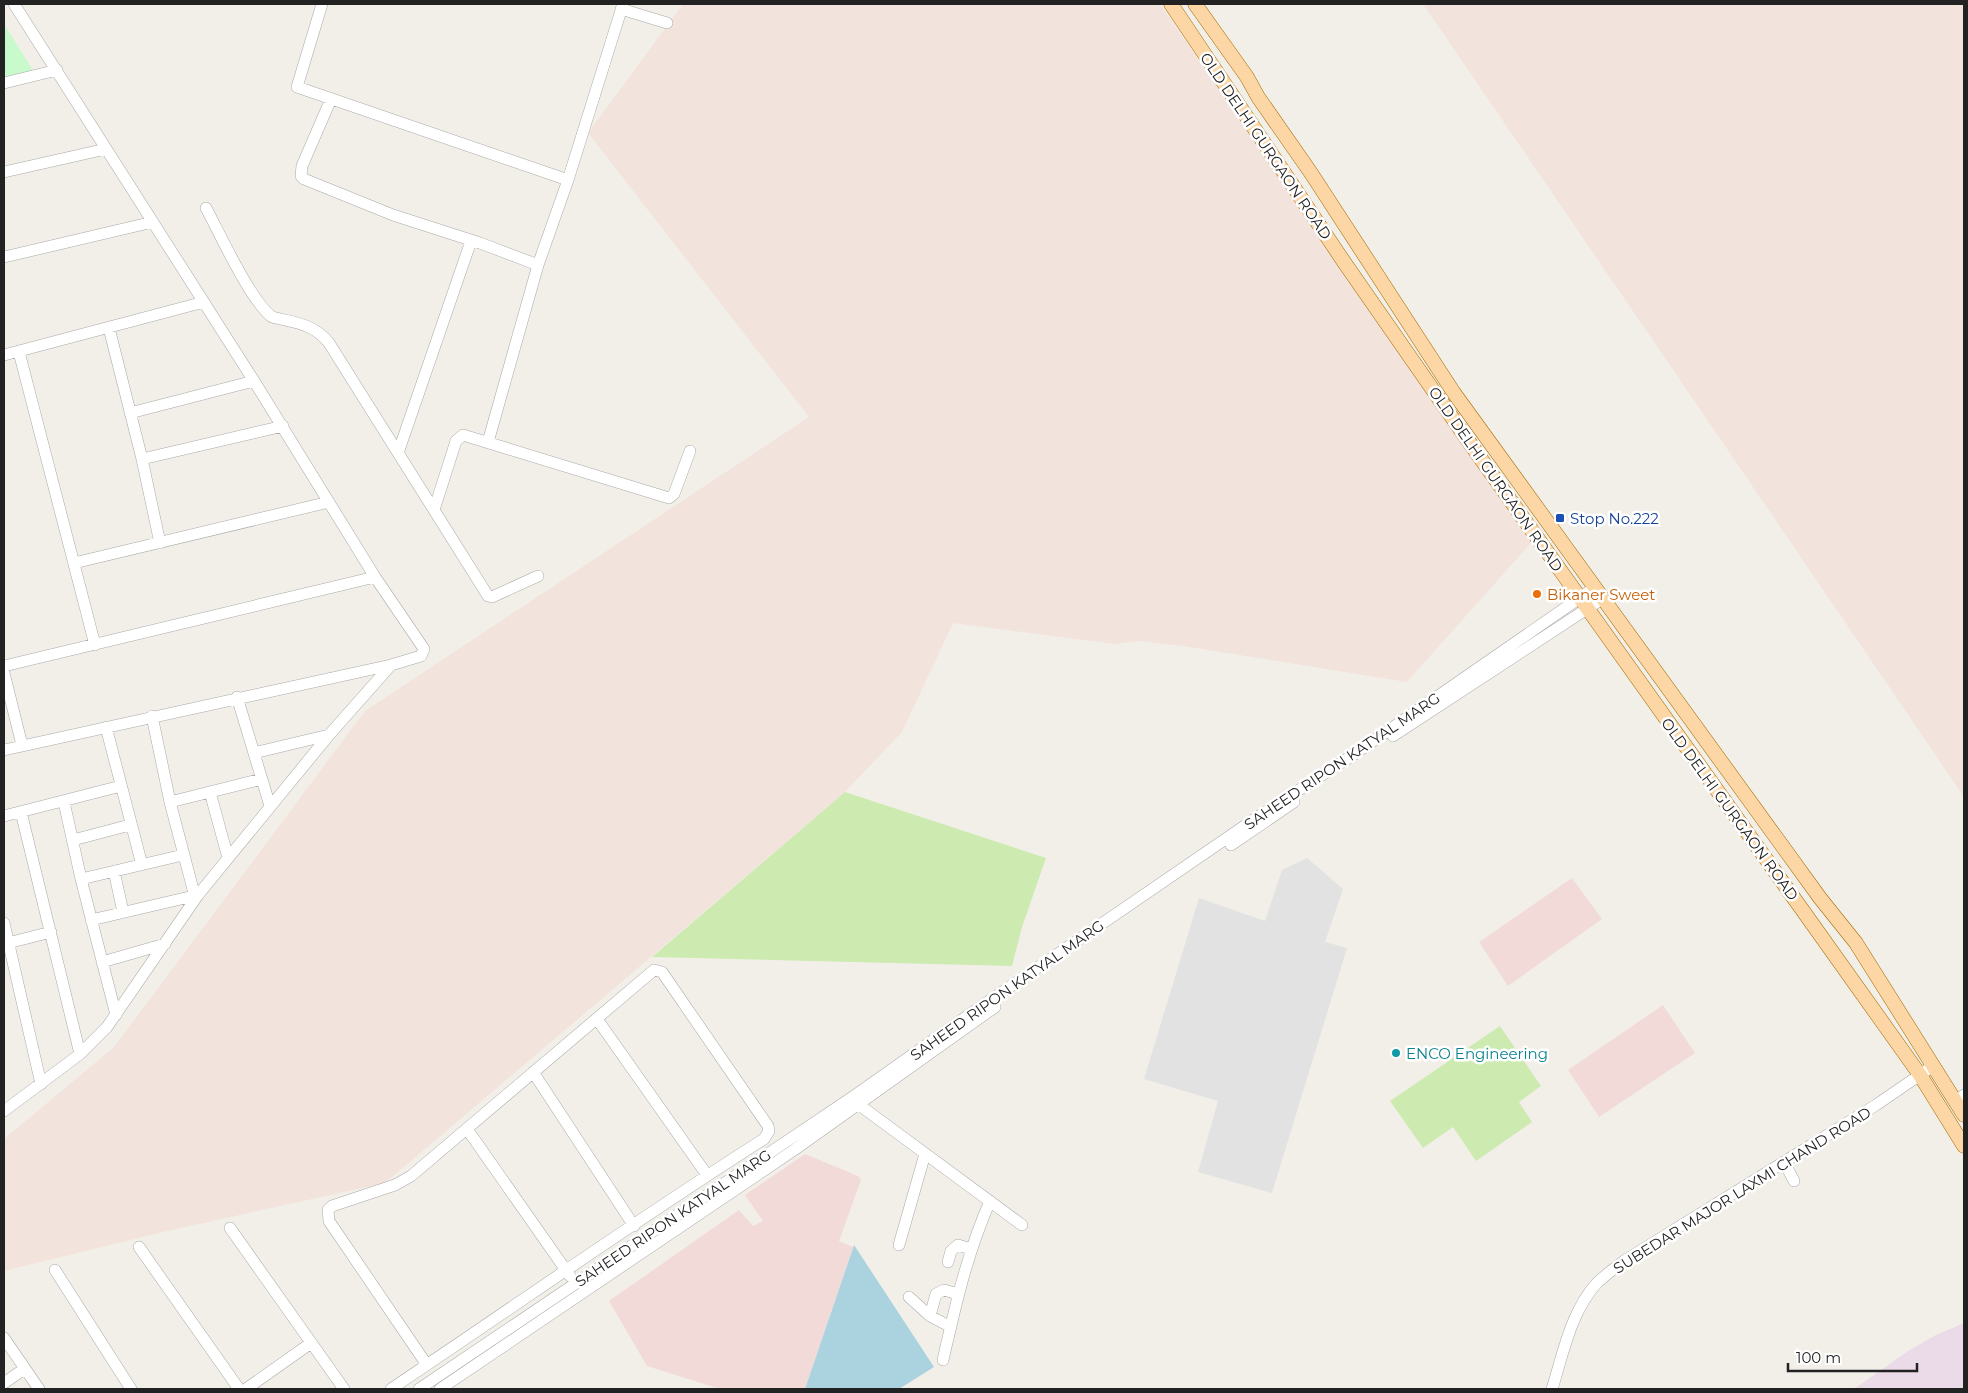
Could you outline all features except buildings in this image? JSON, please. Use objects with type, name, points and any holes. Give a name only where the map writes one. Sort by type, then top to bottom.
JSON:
[{"type":"main road","name":"OLD DELHI GURGAON ROAD","points":[[1171,4],[1350,270],[1481,459],[1920,1075],[1964,1146]]},
{"type":"main road","name":"OLD DELHI GURGAON ROAD","points":[[1195,4],[1247,77],[1258,97],[1311,174],[1454,393],[1814,890],[1856,943],[1933,1066],[1960,1098],[1964,1116]]},
{"type":"street","points":[[4,750],[237,697],[391,665],[421,656],[424,649],[375,576],[58,70],[14,4]]},
{"type":"street","points":[[322,4],[298,88],[568,180]]},
{"type":"street","points":[[488,442],[538,265],[568,180],[622,6],[667,23]]},
{"type":"street","points":[[4,83],[58,70]]},
{"type":"street","points":[[331,99],[302,166],[301,176],[304,179],[393,215],[538,265]]},
{"type":"street","points":[[4,172],[106,149]]},
{"type":"street","points":[[206,208],[247,283],[266,313],[272,317],[312,328],[321,333],[488,596],[492,597],[538,576]]},
{"type":"street","points":[[4,257],[153,222]]},
{"type":"street","points":[[398,453],[470,241]]},
{"type":"street","points":[[4,355],[204,302]]},
{"type":"street","points":[[109,328],[142,459],[160,543]]},
{"type":"street","points":[[19,352],[96,645]]},
{"type":"street","points":[[130,413],[254,381]]},
{"type":"street","points":[[142,459],[282,426]]},
{"type":"street","points":[[434,510],[456,441],[460,436],[468,436],[669,498],[674,494],[690,451]]},
{"type":"street","points":[[74,563],[329,502]]},
{"type":"street","points":[[4,666],[375,576]]},
{"type":"street","name":"SAHEED RIPON KATYAL MARG","points":[[440,1389],[1262,814],[1598,593]]},
{"type":"street","points":[[4,1111],[80,1054],[107,1027],[196,896],[329,735],[391,665]]},
{"type":"street","points":[[4,673],[22,745]]},
{"type":"street","points":[[237,697],[270,806]]},
{"type":"street","points":[[152,716],[170,802],[183,855],[196,896]]},
{"type":"street","points":[[106,726],[130,825],[142,865]]},
{"type":"street","points":[[254,753],[329,735]]},
{"type":"street","points":[[170,802],[262,779]]},
{"type":"street","points":[[4,816],[121,786]]},
{"type":"street","points":[[210,792],[228,858]]},
{"type":"street","points":[[64,802],[91,920],[116,1015]]},
{"type":"street","points":[[21,812],[80,1054]]},
{"type":"street","points":[[73,840],[130,825]]},
{"type":"street","points":[[81,879],[183,855]]},
{"type":"street","points":[[114,871],[123,912]]},
{"type":"street","points":[[91,920],[196,896]]},
{"type":"street","points":[[4,923],[41,1084]]},
{"type":"street","points":[[8,943],[50,932]]},
{"type":"street","points":[[102,962],[165,944]]},
{"type":"street","name":"SAHEED RIPON KATYAL MARG","points":[[419,1389],[575,1284],[858,1104],[1043,969]]},
{"type":"street","points":[[391,1389],[427,1365],[566,1271],[634,1226],[707,1175],[764,1139],[769,1131],[768,1126],[662,972],[654,970],[404,1182],[332,1206],[328,1210],[329,1221],[427,1365]]},
{"type":"street","points":[[597,1020],[707,1175]]},
{"type":"street","name":"SUBEDAR MAJOR LAXMI CHAND ROAD","points":[[1552,1389],[1567,1339],[1579,1310],[1597,1283],[1624,1261],[1876,1105],[1933,1066]]},
{"type":"street","points":[[533,1072],[634,1226]]},
{"type":"street","points":[[858,1104],[1022,1225]]},
{"type":"street","points":[[467,1129],[575,1284]]},
{"type":"street","points":[[899,1245],[925,1154]]},
{"type":"street","points":[[1784,1162],[1794,1181]]},
{"type":"street","points":[[943,1360],[958,1294],[971,1249],[990,1201]]},
{"type":"street","points":[[230,1228],[344,1389]]},
{"type":"street","points":[[948,1262],[951,1251],[958,1245],[971,1249]]},
{"type":"street","points":[[139,1248],[239,1389]]},
{"type":"street","points":[[55,1270],[126,1388]]},
{"type":"street","points":[[930,1316],[936,1294],[944,1290],[958,1294]]},
{"type":"street","points":[[909,1296],[930,1316],[951,1327]]},
{"type":"street","points":[[4,1338],[39,1389]]},
{"type":"street","points":[[246,1389],[311,1343]]},
{"type":"street","points":[[4,1383],[24,1369]]},
{"type":"shaded area","points":[[683,4],[1160,4],[1531,543],[1407,682],[1183,646],[1138,641],[1115,644],[953,623],[902,732],[845,792],[385,1183],[167,1231],[4,1271],[4,1139],[114,1047],[365,711],[809,417],[588,133]]},
{"type":"shaded area","points":[[1423,4],[1964,4],[1964,797],[1723,443]]},
{"type":"shaded area","points":[[1307,858],[1343,889],[1325,942],[1347,948],[1272,1193],[1198,1172],[1218,1101],[1144,1079],[1199,898],[1265,921],[1282,870]]},
{"type":"shaded area","points":[[1572,878],[1602,919],[1508,986],[1479,942]]},
{"type":"shaded area","points":[[1663,1005],[1695,1053],[1599,1117],[1568,1070]]},
{"type":"shaded area","points":[[805,1154],[858,1176],[861,1180],[839,1241],[853,1247],[805,1389],[720,1389],[647,1366],[609,1301],[739,1210],[753,1226],[763,1221],[745,1195]]},
{"type":"shaded area","points":[[1964,1323],[1964,1389],[1854,1389],[1908,1351],[1936,1335]]},
{"type":"green space","points":[[4,24],[34,72],[4,78]]},
{"type":"green space","points":[[845,792],[1046,858],[1022,927],[1012,966],[652,957]]},
{"type":"green space","points":[[1500,1026],[1541,1086],[1519,1102],[1532,1122],[1476,1161],[1453,1127],[1423,1148],[1390,1101]]},
{"type":"water","points":[[854,1245],[934,1367],[899,1389],[805,1389]]},
{"type":"place","name":"Stop No.222","points":[[1560,518]]},
{"type":"place","name":"Bikaner Sweet","points":[[1537,594]]},
{"type":"place","name":"ENCO Engineering","points":[[1396,1053]]}]
